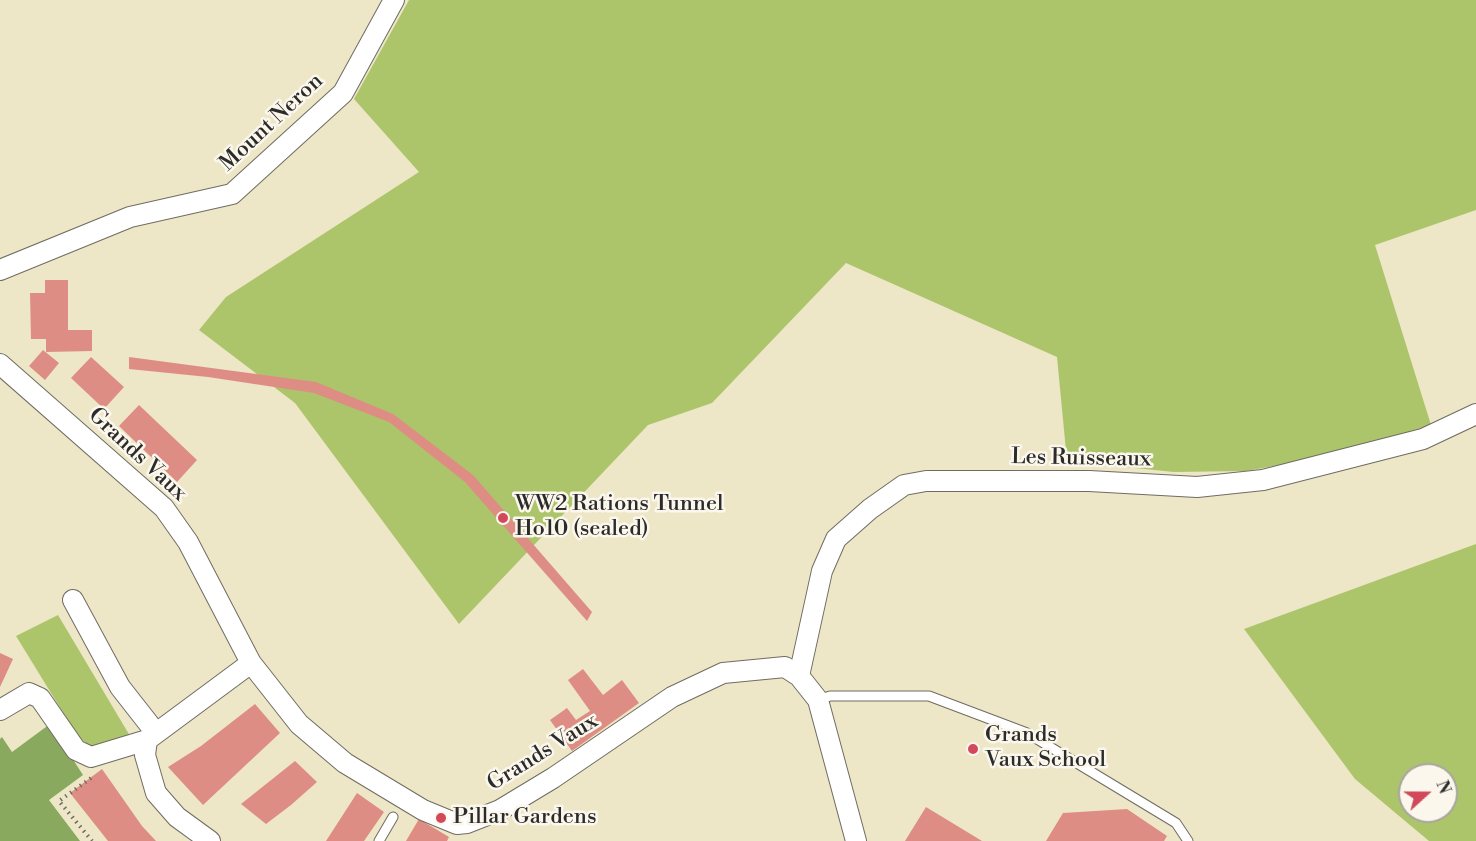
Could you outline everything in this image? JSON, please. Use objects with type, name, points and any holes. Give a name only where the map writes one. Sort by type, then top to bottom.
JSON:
[{"type":"street","name":"Mount Neron","points":[[0,270],[130,217],[232,194],[343,93],[394,0]]},
{"type":"street","name":"Grands Vaux","points":[[3,371],[164,508],[188,542],[251,663],[299,723],[345,763],[423,810],[470,832],[672,697],[723,673],[785,667],[799,676]]},
{"type":"street","name":"Les Ruisseaux","points":[[799,676],[822,571],[836,539],[870,509],[904,485],[926,481],[1089,481],[1197,487],[1263,480],[1424,440],[1476,414]]},
{"type":"street","points":[[73,600],[120,687],[151,737]]},
{"type":"street","points":[[0,710],[29,693],[40,698],[76,750],[91,757],[151,737],[251,663]]},
{"type":"street","points":[[799,676],[818,700],[856,841]]},
{"type":"street","points":[[151,737],[145,754],[156,793],[177,818],[210,841]]},
{"type":"lane","points":[[818,700],[830,696],[929,696],[1027,733],[1176,823],[1188,841]]},
{"type":"lane","points":[[379,841],[393,817]]},
{"type":"path","points":[[92,841],[59,801],[94,775]]},
{"type":"green space","points":[[409,0],[1476,0],[1476,210],[1375,245],[1431,425],[1335,455],[1246,471],[1174,472],[1067,461],[1057,357],[846,263],[712,403],[648,425],[459,624],[295,403],[199,330],[226,297],[419,172],[354,99]]},
{"type":"green space","points":[[1476,544],[1476,841],[1429,841],[1408,823],[1458,823],[1458,763],[1398,763],[1398,815],[1355,779],[1244,629]]},
{"type":"green space","points":[[58,615],[130,736],[96,750],[78,737],[16,636]]},
{"type":"green space","points":[[50,724],[83,775],[49,800],[80,841],[0,841],[0,739],[2,737],[12,752]]},
{"type":"building","points":[[45,280],[68,280],[68,330],[92,330],[92,351],[46,352],[46,339],[31,339],[30,293],[45,293]]},
{"type":"building","points":[[43,350],[59,363],[45,380],[29,366]]},
{"type":"building","points":[[91,357],[124,387],[104,409],[71,378]]},
{"type":"building","name":"WW2 Rations Tunnel Ho10 (sealed)","points":[[129,357],[316,382],[393,414],[473,475],[592,612],[587,621],[465,482],[389,422],[314,393],[208,377],[129,369]]},
{"type":"building","points":[[139,405],[197,460],[177,482],[119,426]]},
{"type":"building","points":[[0,653],[13,659],[0,687]]},
{"type":"building","points":[[583,669],[603,695],[622,680],[639,703],[572,751],[550,720],[567,708],[576,720],[590,711],[568,680]]},
{"type":"building","points":[[255,704],[280,733],[203,805],[168,767],[201,746]]},
{"type":"building","points":[[295,761],[317,782],[266,824],[241,804]]},
{"type":"building","points":[[102,769],[142,826],[156,841],[108,841],[70,793]]},
{"type":"building","points":[[357,793],[384,812],[364,841],[326,841]]},
{"type":"building","points":[[926,807],[982,841],[905,841]]},
{"type":"building","points":[[1127,809],[1167,836],[1164,841],[1046,841],[1063,813]]},
{"type":"building","points":[[419,819],[449,837],[447,841],[406,841]]},
{"type":"place","name":"WW2 Rations Tunnel Ho10 (sealed)","points":[[503,518]]},
{"type":"place","name":"Grands Vaux School","points":[[973,749]]},
{"type":"place","name":"Pillar Gardens","points":[[441,818]]}]
